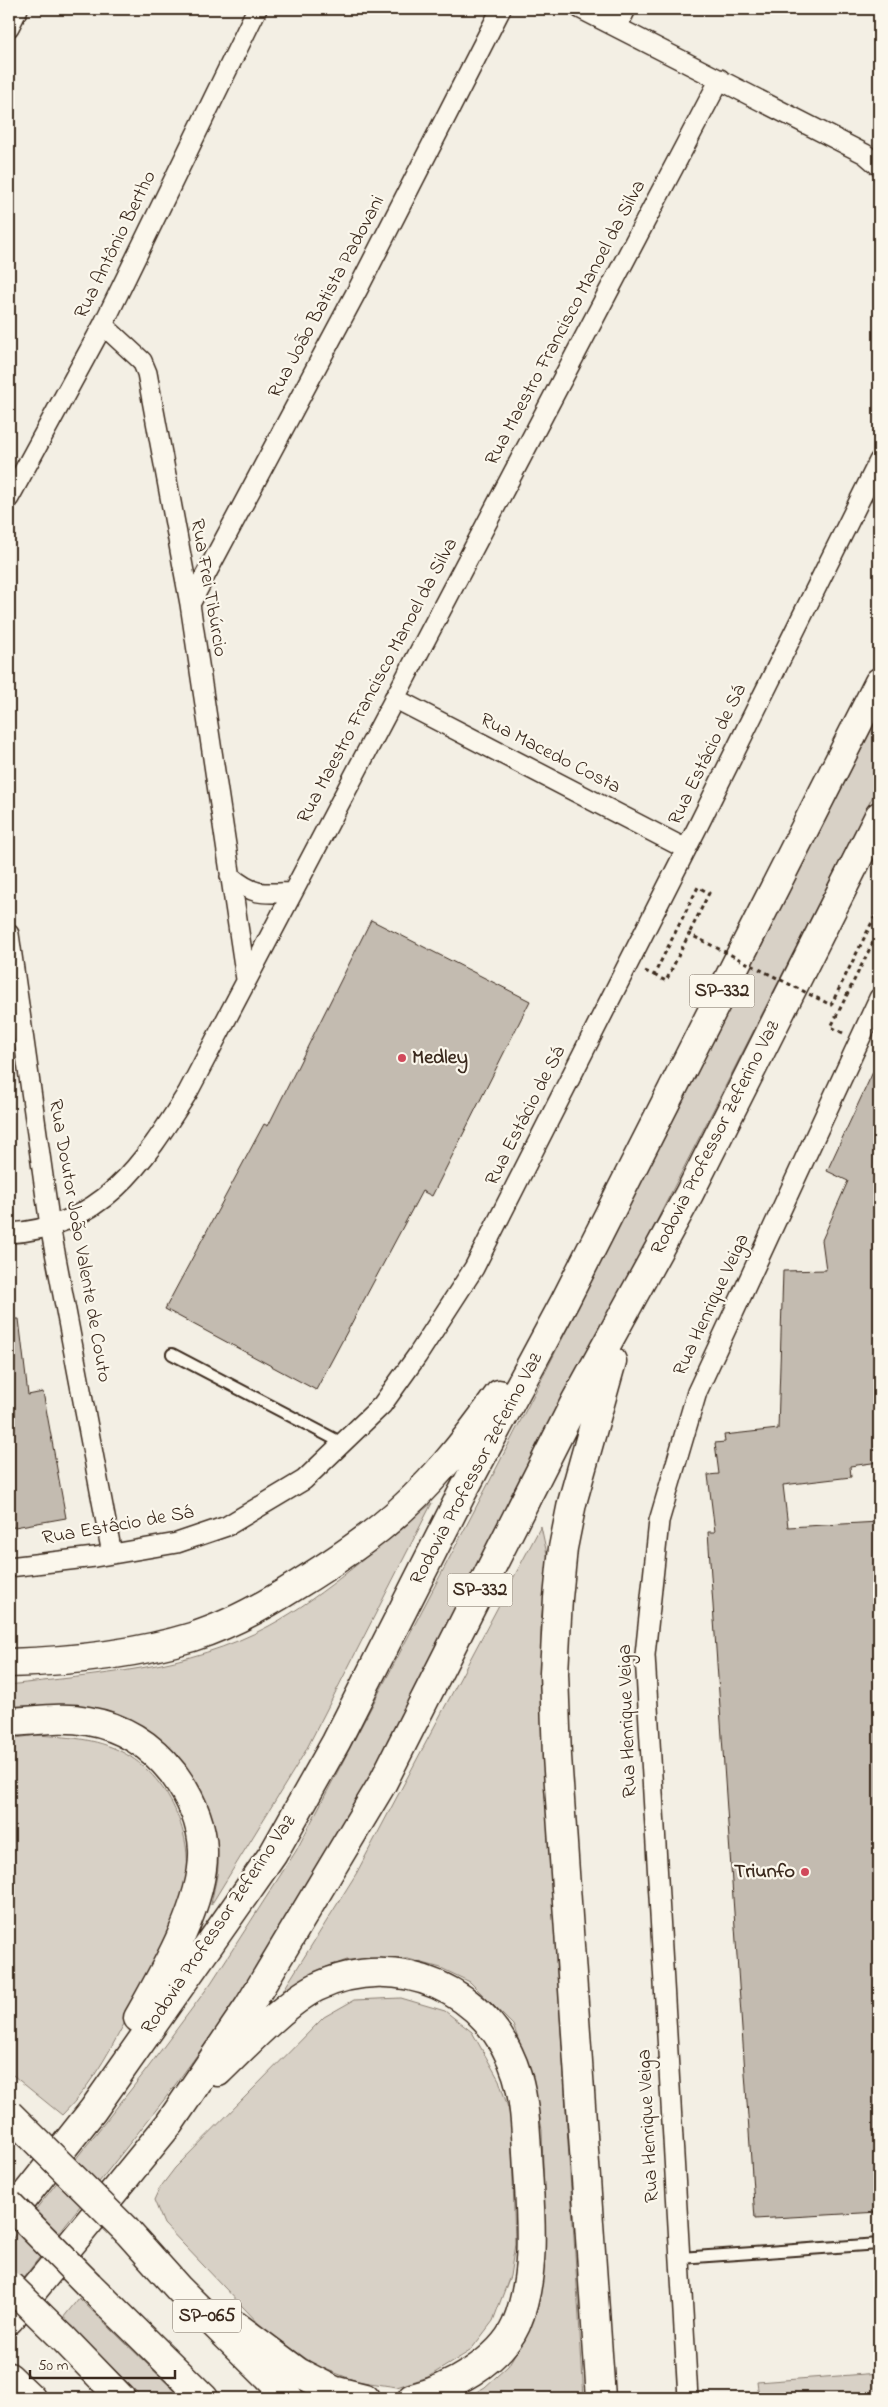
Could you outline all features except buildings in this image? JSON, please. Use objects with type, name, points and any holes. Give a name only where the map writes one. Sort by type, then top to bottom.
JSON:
[{"type":"highway","name":"Rodovia Professor Zeferino Vaz","points":[[9,2216],[93,2110],[272,1854],[336,1742],[461,1495],[565,1301],[879,682]]},
{"type":"highway","name":"Rodovia Professor Zeferino Vaz","points":[[10,2319],[169,2124],[249,2006],[382,1784],[576,1402],[689,1194],[879,816]]},
{"type":"highway","points":[[601,2398],[557,1756],[554,1673],[558,1598],[563,1548],[572,1503],[608,1370],[689,1194]]},
{"type":"highway","points":[[9,1663],[85,1658],[131,1652],[193,1636],[253,1612],[326,1567],[388,1521],[416,1496],[464,1443],[565,1301]]},
{"type":"highway","points":[[9,1722],[52,1718],[89,1721],[118,1730],[148,1746],[170,1770],[192,1803],[203,1849],[201,1875],[182,1933],[156,1986],[127,2037],[93,2110]]},
{"type":"highway","points":[[169,2124],[218,2072],[279,2014],[316,1988],[354,1975],[392,1973],[425,1979],[449,1989],[469,2003],[486,2020],[503,2041],[517,2076],[525,2121],[530,2194],[530,2259],[523,2302],[515,2326],[501,2348],[458,2380],[435,2393],[412,2398]]},
{"type":"highway","name":"SP-065","points":[[9,2114],[126,2231],[179,2289],[289,2398]]},
{"type":"highway","name":"SP-065","points":[[9,2204],[204,2398]]},
{"type":"highway","points":[[9,2285],[121,2398]]},
{"type":"highway","points":[[179,2289],[240,2328],[298,2372],[333,2390],[365,2398]]},
{"type":"street","points":[[9,27],[18,9]]},
{"type":"street","name":"Rua Antônio Bertho","points":[[9,498],[103,325],[257,9]]},
{"type":"street","name":"Rua João Batista Padovani","points":[[190,604],[359,287],[501,9]]},
{"type":"street","points":[[580,9],[720,80],[872,151],[879,166]]},
{"type":"street","points":[[617,27],[626,9]]},
{"type":"street","name":"Rua Maestro Francisco Manoel da Silva","points":[[9,1233],[31,1232],[75,1218],[119,1186],[154,1146],[188,1092],[720,80]]},
{"type":"street","name":"Rua Frei Tibúrcio","points":[[103,325],[138,357],[145,367],[190,604],[246,979]]},
{"type":"street","name":"Rua Estácio de Sá","points":[[9,1567],[95,1558],[177,1542],[227,1526],[304,1480],[344,1444],[382,1405],[417,1356],[474,1268],[686,849],[879,461]]},
{"type":"street","name":"Rua Macedo Costa","points":[[394,698],[686,849]]},
{"type":"street","points":[[230,876],[247,890],[270,894],[293,892]]},
{"type":"street","name":"Rua Doutor João Valente de Couto","points":[[9,934],[50,1226],[112,1554]]},
{"type":"street","name":"Rua Henrique Veiga","points":[[688,2398],[645,1655],[659,1521],[697,1392],[879,998]]},
{"type":"lane","points":[[172,1354],[344,1444]]},
{"type":"lane","points":[[680,2258],[879,2244]]},
{"type":"path","points":[[698,887],[709,892],[689,934],[666,981],[654,975],[698,887]]},
{"type":"path","points":[[689,934],[831,1005],[879,908]]},
{"type":"path","points":[[831,1027],[879,930]]},
{"type":"shaded area","points":[[879,715],[879,784],[377,1771],[280,1933],[235,2003],[167,2096],[9,2296],[9,2243],[144,2073],[211,1983],[296,1851],[495,1471]]},
{"type":"shaded area","points":[[432,1503],[305,1752],[211,1905],[217,1877],[218,1860],[211,1822],[205,1803],[196,1785],[174,1754],[160,1740],[133,1721],[114,1714],[70,1707],[9,1706],[9,1685],[142,1668],[207,1652],[238,1641],[269,1626],[311,1600]]},
{"type":"shaded area","points":[[541,1526],[548,1559],[541,1621],[541,1711],[584,2398],[466,2398],[485,2387],[508,2366],[522,2342],[544,2208],[542,2129],[530,2071],[513,2025],[470,1982],[441,1968],[408,1959],[347,1960],[313,1972],[278,1999],[356,1874]]},
{"type":"shaded area","points":[[37,1735],[91,1741],[112,1747],[138,1762],[153,1776],[175,1809],[182,1828],[186,1848],[187,1868],[185,1887],[176,1917],[164,1945],[112,2046],[94,2076],[74,2103],[62,2115],[9,2072],[9,1739]]},
{"type":"shaded area","points":[[401,1998],[445,2011],[472,2032],[499,2080],[511,2117],[515,2244],[510,2276],[493,2321],[470,2351],[428,2377],[397,2387],[356,2381],[315,2365],[263,2328],[164,2224],[154,2200],[159,2189],[175,2168],[324,2017],[354,2000]]},
{"type":"shaded area","points":[[79,2298],[182,2398],[143,2398],[63,2318]]},
{"type":"shaded area","points":[[879,2373],[879,2398],[759,2398],[757,2382]]},
{"type":"place","name":"Medley","points":[[402,1058]]},
{"type":"place","name":"Triunfo","points":[[805,1872]]}]
